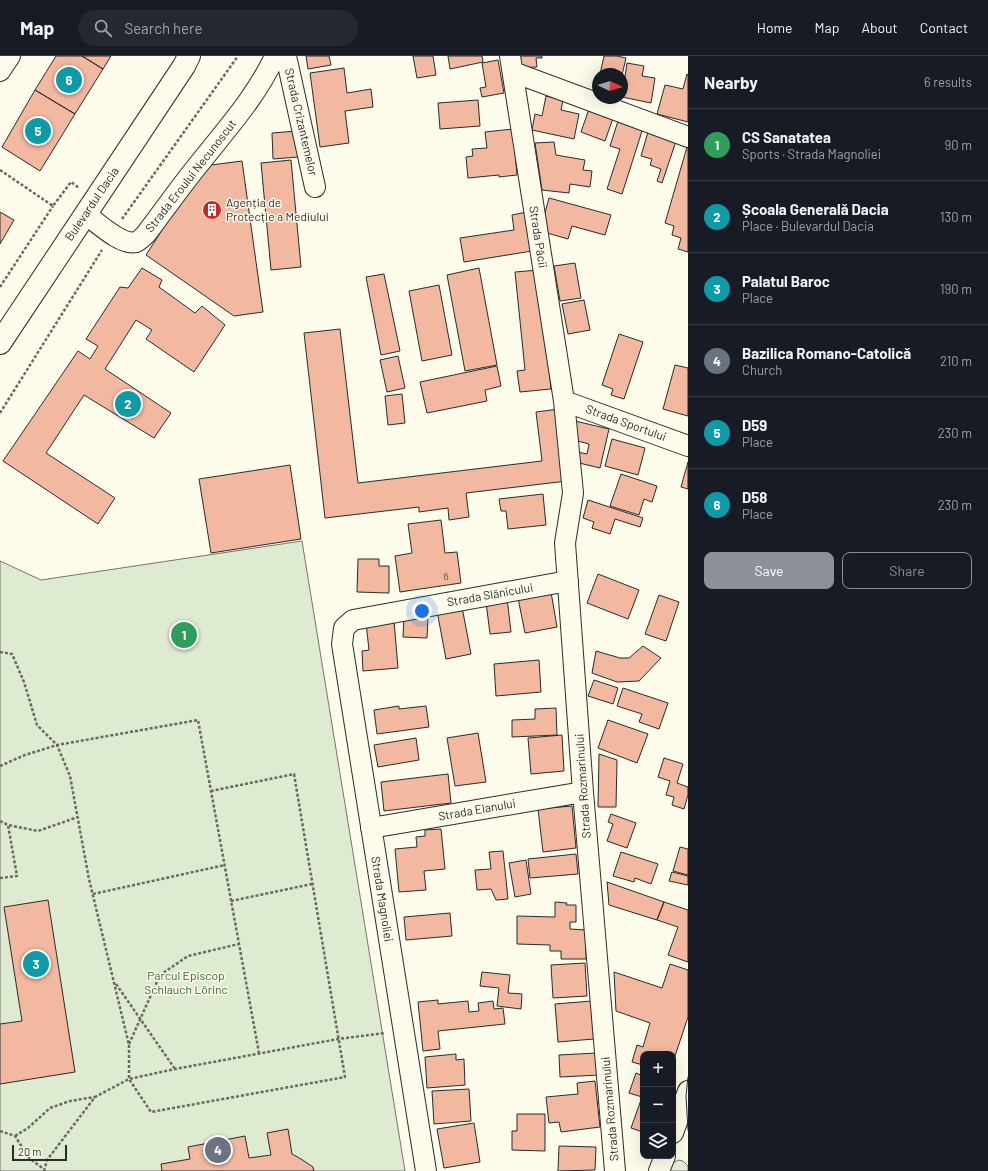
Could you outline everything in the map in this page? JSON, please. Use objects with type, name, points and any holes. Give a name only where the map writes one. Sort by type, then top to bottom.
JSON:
[{"type":"main road","name":"Bulevardul Dacia","points":[[0,343],[189,59]]},
{"type":"street","points":[[0,71],[10,56]]},
{"type":"street","name":"Strada Eroului Necunoscut","points":[[90,206],[117,227],[125,242],[137,242],[146,234],[257,91],[275,56]]},
{"type":"street","name":"Strada Crizantemelor","points":[[286,56],[316,187]]},
{"type":"street","points":[[511,64],[688,137]]},
{"type":"street","name":"Strada Păcii","points":[[511,64],[564,401]]},
{"type":"street","name":"Strada Sportului","points":[[564,401],[688,446]]},
{"type":"street","name":"Strada Rozmarinului","points":[[564,401],[573,493],[565,542],[583,792],[615,1171]]},
{"type":"street","name":"Strada Slănicului","points":[[344,628],[353,620],[568,581]]},
{"type":"street","name":"Strada Magnoliei","points":[[344,628],[342,644],[426,1171]]},
{"type":"street","name":"Strada Elanului","points":[[371,828],[583,792]]},
{"type":"street","points":[[676,1124],[688,1091]]},
{"type":"street","points":[[659,1171],[663,1159]]},
{"type":"path","points":[[0,413],[117,227],[238,56]]},
{"type":"path","points":[[0,170],[53,206]]},
{"type":"path","points":[[0,287],[53,206],[71,182],[90,206],[117,227]]},
{"type":"path","points":[[0,652],[12,654],[24,682],[37,725],[57,745],[70,776],[93,894],[115,983],[128,1045],[129,1079],[150,1112],[345,1077],[294,774],[211,790]]},
{"type":"path","points":[[0,766],[25,755],[57,745],[198,720],[259,1053]]},
{"type":"path","points":[[0,821],[8,825],[38,830],[78,816]]},
{"type":"path","points":[[0,878],[17,876],[8,825]]},
{"type":"path","points":[[93,894],[225,865]]},
{"type":"path","points":[[231,901],[312,884]]},
{"type":"path","points":[[128,1045],[160,975],[188,956],[239,944]]},
{"type":"path","points":[[115,983],[175,1069]]},
{"type":"path","points":[[15,1136],[28,1128],[50,1108],[70,1101],[95,1097],[129,1079],[338,1039],[403,1031]]},
{"type":"path","points":[[0,1131],[15,1136],[29,1158],[45,1171],[48,1160],[95,1097]]},
{"type":"green space","name":"Parcul Episcop Schlauch Lőrinc","points":[[302,541],[405,1171],[0,1171],[0,561],[41,580]]},
{"type":"shaded area","points":[[678,1160],[683,1161],[688,1166],[688,1171],[667,1171],[668,1166]]},
{"type":"building","points":[[56,56],[82,56],[103,69],[75,114],[35,90]]},
{"type":"building","points":[[82,56],[111,56],[103,69]]},
{"type":"building","points":[[306,56],[329,56],[331,65],[308,69]]},
{"type":"building","points":[[413,56],[433,56],[436,75],[417,78]]},
{"type":"building","points":[[448,56],[482,56],[483,62],[450,69]]},
{"type":"building","points":[[515,56],[542,56],[542,58],[536,58],[537,67],[516,68]]},
{"type":"building","points":[[604,56],[626,58],[624,68],[601,68]]},
{"type":"building","points":[[498,60],[504,93],[482,97],[480,88],[486,87],[482,63]]},
{"type":"building","points":[[627,63],[644,66],[642,76],[655,78],[651,103],[628,98],[628,68],[626,68]]},
{"type":"building","points":[[344,68],[347,93],[371,89],[373,107],[345,111],[349,143],[320,147],[310,73]]},
{"type":"building","points":[[687,74],[688,122],[657,114],[665,85],[683,89]]},
{"type":"building","points":[[35,90],[75,114],[40,171],[2,147]]},
{"type":"building","points":[[546,96],[563,100],[561,110],[579,114],[574,139],[532,130],[535,114],[542,116]]},
{"type":"building","points":[[478,100],[480,126],[440,129],[438,103]]},
{"type":"building","points":[[589,109],[613,118],[605,141],[581,132]]},
{"type":"building","points":[[618,121],[643,128],[622,194],[607,189],[620,149],[610,146]]},
{"type":"building","points":[[513,129],[517,175],[468,178],[466,157],[473,156],[472,149],[487,148],[485,132]]},
{"type":"building","points":[[297,131],[298,157],[273,159],[272,133]]},
{"type":"building","points":[[648,132],[676,141],[662,183],[657,181],[661,169],[650,165],[652,159],[641,156]]},
{"type":"building","points":[[554,142],[556,155],[585,160],[583,170],[592,171],[590,187],[570,184],[569,193],[542,190],[535,143]]},
{"type":"building","points":[[687,147],[688,252],[678,249],[681,238],[672,235],[674,226],[665,223]]},
{"type":"building","points":[[291,160],[301,267],[271,270],[261,163]]},
{"type":"building","name":"Agenția de Protecție a Mediului","points":[[242,161],[263,312],[234,316],[146,255],[203,166]]},
{"type":"building","points":[[549,198],[611,215],[605,235],[572,226],[568,239],[540,231]]},
{"type":"building","points":[[0,212],[14,220],[0,244]]},
{"type":"building","points":[[527,212],[532,251],[464,262],[460,238],[514,230],[512,215]]},
{"type":"building","points":[[575,263],[581,298],[560,301],[554,266]]},
{"type":"building","points":[[142,268],[162,280],[159,287],[195,313],[202,306],[225,325],[194,372],[146,339],[152,330],[136,320],[105,369],[171,413],[154,438],[84,395],[46,453],[115,498],[98,524],[3,461],[78,351],[90,359],[98,346],[86,339],[120,287],[128,288]]},
{"type":"building","points":[[479,268],[497,365],[465,371],[447,275]]},
{"type":"building","points":[[539,270],[551,389],[520,392],[517,371],[525,370],[515,272]]},
{"type":"building","points":[[384,274],[400,351],[381,355],[366,277]]},
{"type":"building","points":[[439,285],[452,355],[422,361],[409,291]]},
{"type":"building","points":[[584,300],[590,330],[568,334],[562,304]]},
{"type":"building","points":[[340,329],[358,483],[542,461],[536,412],[559,409],[567,481],[466,493],[469,517],[449,520],[448,508],[419,512],[419,507],[325,518],[304,333]]},
{"type":"building","points":[[619,334],[643,342],[624,399],[611,395],[613,389],[602,385]]},
{"type":"building","points":[[398,356],[405,388],[387,392],[380,360]]},
{"type":"building","points":[[675,365],[688,368],[688,416],[663,409]]},
{"type":"building","points":[[497,366],[501,386],[485,390],[487,401],[427,413],[420,382]]},
{"type":"building","points":[[402,394],[405,423],[388,425],[385,396]]},
{"type":"building","points":[[575,421],[609,429],[600,468],[571,461],[573,451],[587,454],[589,444],[570,439]]},
{"type":"building","points":[[612,439],[645,448],[638,475],[605,466]]},
{"type":"building","points":[[688,462],[688,489],[681,487]]},
{"type":"building","points":[[290,465],[301,539],[211,553],[199,479]]},
{"type":"building","points":[[621,474],[657,486],[652,502],[644,499],[639,515],[610,506]]},
{"type":"building","points":[[543,494],[546,525],[508,529],[506,511],[501,511],[499,499]]},
{"type":"building","points":[[588,500],[643,518],[640,527],[615,519],[610,534],[592,528],[594,522],[583,518]]},
{"type":"building","points":[[441,520],[445,553],[457,552],[461,583],[400,592],[395,556],[412,553],[408,524]]},
{"type":"building","points":[[358,559],[379,559],[379,566],[389,566],[389,593],[357,592]]},
{"type":"building","points":[[598,574],[639,590],[628,619],[587,603]]},
{"type":"building","points":[[551,592],[557,627],[525,633],[518,598]]},
{"type":"building","points":[[659,595],[679,602],[666,641],[645,634]]},
{"type":"building","points":[[507,598],[511,632],[490,634],[486,602]]},
{"type":"building","points":[[462,607],[471,654],[446,659],[437,611]]},
{"type":"building","points":[[404,616],[428,617],[427,638],[403,637]]},
{"type":"building","points":[[394,621],[398,668],[363,671],[362,651],[369,650],[366,623]]},
{"type":"building","points":[[643,646],[661,658],[639,681],[617,682],[592,673],[596,651],[620,658],[629,658]]},
{"type":"building","points":[[539,660],[541,692],[496,696],[494,664]]},
{"type":"building","points":[[594,680],[618,688],[613,704],[588,696]]},
{"type":"building","points":[[623,688],[668,703],[659,729],[639,722],[642,714],[617,706]]},
{"type":"building","points":[[399,706],[399,709],[426,706],[429,727],[377,734],[374,710]]},
{"type":"building","points":[[556,708],[557,735],[512,737],[512,720],[535,719],[535,709]]},
{"type":"building","points":[[608,720],[648,734],[637,763],[598,748]]},
{"type":"building","points":[[478,733],[486,782],[455,786],[447,738]]},
{"type":"building","points":[[562,735],[564,771],[531,774],[528,738]]},
{"type":"building","points":[[416,738],[419,760],[378,767],[374,745]]},
{"type":"building","points":[[599,754],[617,760],[616,807],[598,807]]},
{"type":"building","points":[[664,758],[683,764],[677,783],[688,787],[688,795],[684,809],[672,805],[674,797],[666,795],[670,781],[658,777]]},
{"type":"building","points":[[448,774],[451,803],[384,811],[381,782]]},
{"type":"building","points":[[572,806],[576,848],[543,852],[538,809]]},
{"type":"building","points":[[611,814],[636,823],[627,848],[607,841],[613,824],[608,822]]},
{"type":"building","points":[[441,829],[445,869],[424,871],[426,890],[399,892],[395,849],[417,847],[416,837],[425,836],[425,830]]},
{"type":"building","points":[[680,847],[688,849],[688,875],[673,871]]},
{"type":"building","points":[[503,851],[508,899],[496,900],[491,889],[477,890],[475,870],[491,869],[489,852]]},
{"type":"building","points":[[621,852],[658,864],[651,884],[635,878],[634,882],[613,876]]},
{"type":"building","points":[[576,854],[578,874],[530,878],[528,859]]},
{"type":"building","points":[[526,860],[531,894],[515,897],[509,863]]},
{"type":"building","points":[[672,872],[688,876],[688,885],[669,881]]},
{"type":"building","points":[[607,882],[664,902],[657,920],[609,905]]},
{"type":"building","points":[[48,900],[75,1072],[0,1084],[0,1024],[22,1021],[4,907]]},
{"type":"building","points":[[555,902],[567,903],[566,905],[576,905],[576,922],[570,922],[570,929],[586,930],[586,959],[561,959],[561,951],[550,951],[550,945],[517,944],[517,916],[555,917]]},
{"type":"building","points":[[664,902],[688,910],[688,962],[668,955],[678,927],[657,920]]},
{"type":"building","points":[[450,913],[452,936],[406,940],[404,917]]},
{"type":"building","points":[[585,963],[587,996],[553,998],[551,965]]},
{"type":"building","points":[[670,964],[688,970],[688,1017],[676,1053],[676,1051],[640,1051],[640,1064],[632,1062],[637,1045],[643,1047],[650,1023],[616,1011],[614,972],[662,988]]},
{"type":"building","points":[[482,972],[510,975],[508,993],[522,994],[521,1009],[497,1006],[499,988],[480,986]]},
{"type":"building","points":[[438,1000],[438,1004],[468,1001],[469,1012],[479,1011],[478,1003],[493,1001],[494,1009],[503,1008],[505,1024],[438,1031],[440,1049],[423,1051],[418,1002]]},
{"type":"building","points":[[592,1001],[594,1039],[558,1042],[555,1004]]},
{"type":"building","points":[[597,1053],[599,1075],[560,1077],[559,1055]]},
{"type":"building","points":[[456,1054],[456,1060],[464,1059],[465,1085],[427,1088],[425,1057]]},
{"type":"building","points":[[636,1073],[640,1075],[640,1096],[629,1093]]},
{"type":"building","points":[[595,1081],[600,1127],[561,1132],[559,1122],[549,1123],[546,1097],[578,1094],[577,1083]]},
{"type":"building","points":[[469,1089],[471,1121],[434,1124],[432,1091]]},
{"type":"building","points":[[640,1103],[640,1131],[631,1128]]},
{"type":"building","points":[[517,1114],[545,1114],[545,1151],[512,1150],[512,1131],[517,1131]]},
{"type":"building","points":[[474,1123],[480,1162],[444,1168],[437,1129]]},
{"type":"building","points":[[288,1129],[292,1154],[313,1167],[314,1171],[162,1171],[161,1164],[190,1159],[188,1147],[245,1136],[249,1158],[271,1155],[267,1133]]},
{"type":"building","points":[[559,1146],[596,1147],[595,1170],[558,1171]]},
{"type":"tram line","points":[[688,1077],[686,1096],[688,1130]]},
{"type":"place","name":"D58","points":[[69,80]]},
{"type":"place","name":"D59","points":[[38,131]]},
{"type":"place","name":"Agenția de Protecție a Mediului","points":[[212,210]]},
{"type":"place","name":"Școala Generală Dacia","points":[[128,404]]},
{"type":"place","name":"CS Sanatatea","points":[[184,635]]},
{"type":"place","name":"Palatul Baroc","points":[[36,964]]},
{"type":"place","name":"Bazilica Romano-Catolică","points":[[218,1150]]}]
